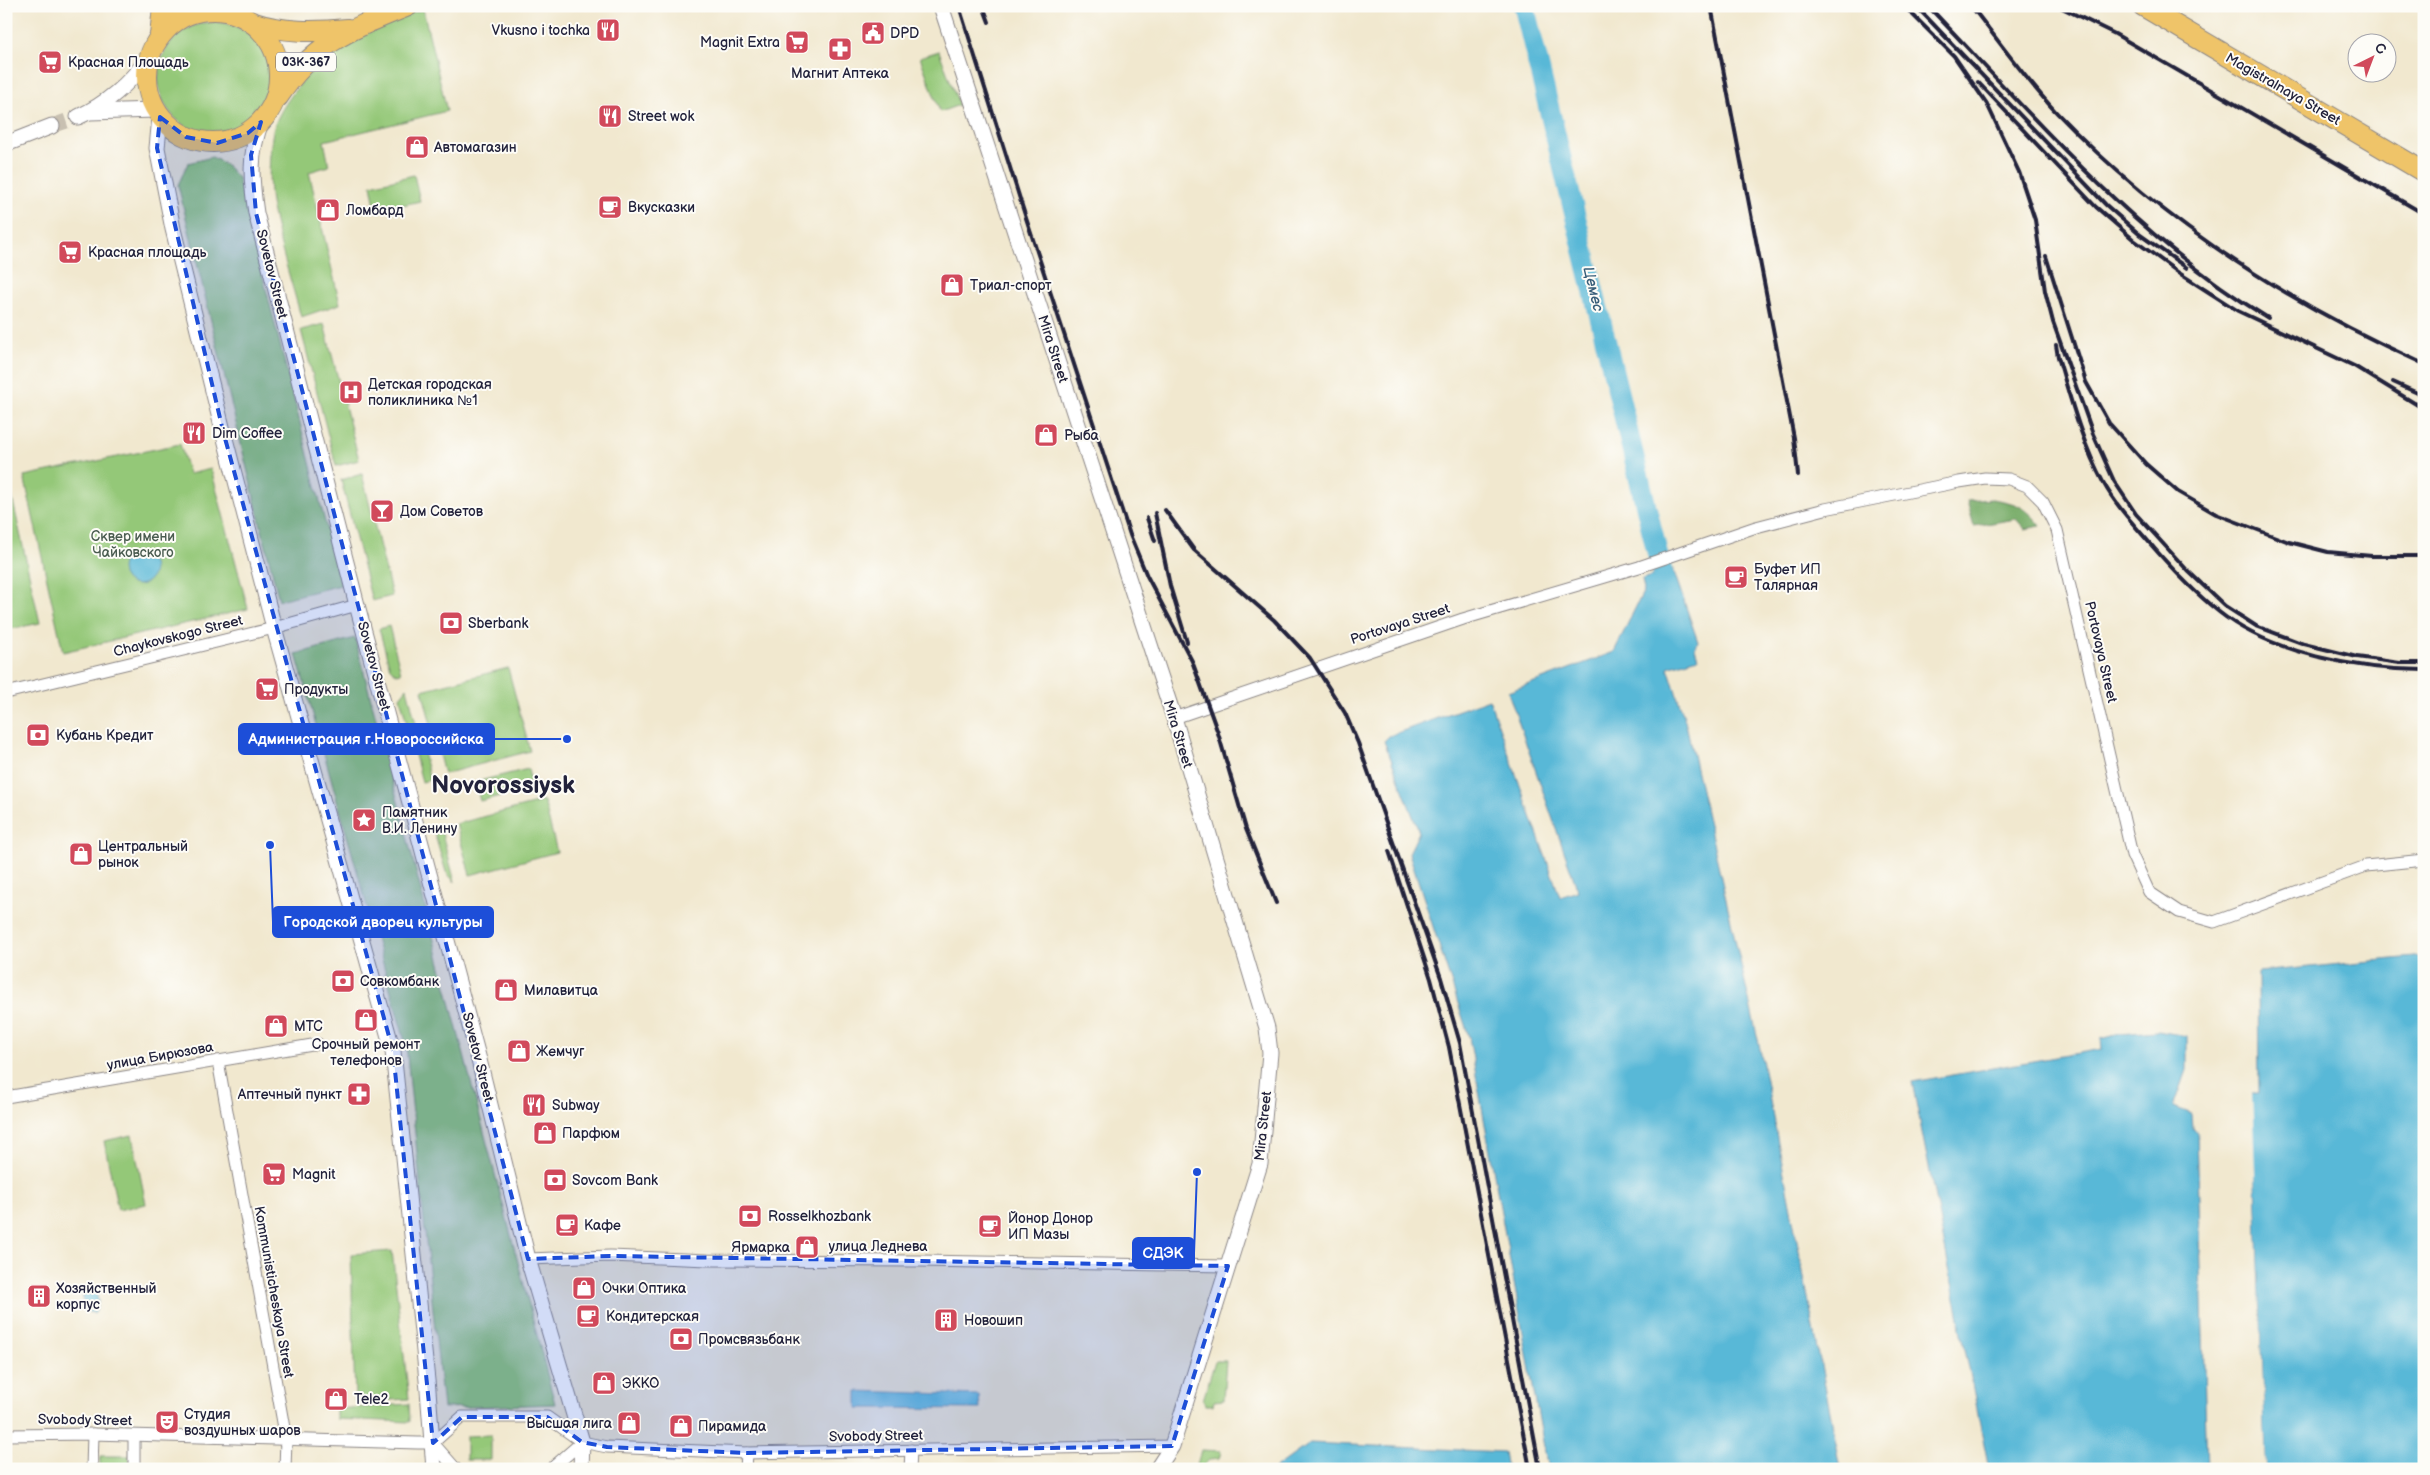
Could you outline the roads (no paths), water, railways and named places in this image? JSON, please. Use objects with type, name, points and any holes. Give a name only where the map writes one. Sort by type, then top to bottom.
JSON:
[{"type":"highway","points":[[160,36],[163,6]]},
{"type":"highway","points":[[350,29],[408,6]]},
{"type":"highway","name":"Magistralnaya Street","points":[[2142,6],[2424,172]]},
{"type":"highway","points":[[221,10],[237,14],[268,40],[278,65],[278,86],[272,105],[261,122],[248,133],[234,140],[217,143],[201,142],[186,137],[172,129],[158,113],[148,94],[146,76],[148,59],[160,36],[169,26],[194,12],[221,10]]},
{"type":"highway","name":"03К-367","points":[[237,14],[266,27],[306,32],[350,29]]},
{"type":"highway","name":"03К-367","points":[[272,105],[302,65],[321,48],[350,29]]},
{"type":"street","name":"Mira Street","points":[[941,6],[1174,718],[1266,1028],[1270,1053],[1260,1164],[1172,1446],[1157,1469]]},
{"type":"street","points":[[148,59],[128,84],[83,114],[158,113],[157,148],[174,229],[274,628],[393,1051],[433,1443],[434,1469]]},
{"type":"street","name":"Sovetov Street","points":[[261,122],[251,154],[251,179],[256,213],[357,605],[479,1060],[528,1259],[582,1442],[581,1469]]},
{"type":"street","points":[[6,144],[52,126]]},
{"type":"street","name":"Portovaya Street","points":[[1174,718],[1454,622],[1639,567],[1756,527],[1824,509],[1959,482],[1985,478],[2009,478],[2027,486],[2043,502],[2057,530],[2132,855],[2149,892],[2179,912],[2214,922],[2366,866],[2424,860]]},
{"type":"street","name":"Chaykovskogo Street","points":[[6,693],[274,628],[357,605]]},
{"type":"street","name":"улица Бирюзова","points":[[6,1097],[318,1044]]},
{"type":"street","name":"Kommunisticheskaya Street","points":[[218,1061],[286,1439],[285,1469]]},
{"type":"street","name":"улица Леднева","points":[[528,1259],[610,1256],[708,1260],[1228,1266]]},
{"type":"street","name":"Svobody Street","points":[[6,1435],[93,1434],[433,1443],[462,1417],[547,1416],[582,1442],[607,1447],[747,1453],[1172,1446]]},
{"type":"street","points":[[92,1469],[93,1434]]},
{"type":"street","points":[[134,1436],[134,1469]]},
{"type":"street","points":[[551,1469],[582,1442]]},
{"type":"street","points":[[433,1443],[456,1469]]},
{"type":"street","points":[[910,1469],[911,1450]]},
{"type":"street","points":[[746,1469],[747,1453]]},
{"type":"water","points":[[138,553],[144,554],[149,558],[153,563],[153,575],[149,580],[144,584],[138,585],[132,584],[127,580],[123,575],[122,569],[123,563],[127,558],[132,554]]},
{"type":"water","points":[[1673,569],[1698,642],[1695,648],[1698,658],[1668,667],[1686,724],[1759,1044],[1841,1469],[1548,1469],[1469,1037],[1409,853],[1419,832],[1384,741],[1389,736],[1489,699],[1560,897],[1578,891],[1508,692],[1614,652],[1644,590],[1642,579]]},
{"type":"water","points":[[2424,956],[2424,1469],[2266,1469],[2256,1190],[2247,1093],[2259,1093],[2258,972]]},
{"type":"water","points":[[2157,1031],[2187,1036],[2187,1070],[2174,1107],[2192,1114],[2193,1128],[2197,1133],[2207,1469],[1989,1469],[1912,1082],[2102,1049],[2101,1039],[2120,1034]]},
{"type":"water","points":[[87,1288],[93,1289],[98,1298],[98,1304],[94,1313],[88,1312],[83,1303],[83,1293]]},
{"type":"water","points":[[857,1391],[979,1395],[980,1409],[857,1408]]},
{"type":"water","points":[[1310,1443],[1504,1452],[1507,1469],[1274,1469]]},
{"type":"waterway","name":"Цемес","points":[[1524,6],[1662,572]]},
{"type":"tunnel","points":[[52,126],[78,117]]},
{"type":"railway","points":[[959,6],[1130,535],[1147,576],[1192,661],[1218,733],[1246,829],[1276,903]]},
{"type":"railway","points":[[983,6],[989,22]]},
{"type":"railway","points":[[1711,6],[1794,438],[1798,475]]},
{"type":"railway","points":[[1904,6],[1954,56],[1987,104],[2019,172],[2035,220],[2045,291],[2053,322],[2093,434],[2114,481],[2136,514],[2188,571],[2225,606],[2256,626],[2304,644],[2357,657],[2400,663],[2424,663]]},
{"type":"railway","points":[[1916,6],[2106,205],[2139,234],[2187,268]]},
{"type":"railway","points":[[1928,6],[2047,132],[2130,213],[2174,251],[2220,286],[2268,318]]},
{"type":"railway","points":[[1971,6],[2057,113],[2097,152],[2183,224],[2275,286],[2373,340],[2424,364]]},
{"type":"railway","points":[[2058,6],[2115,34],[2424,214]]},
{"type":"railway","points":[[1978,82],[2096,207],[2134,240],[2179,273],[2238,311],[2354,366],[2424,409]]},
{"type":"railway","points":[[2046,256],[2086,382],[2109,423],[2146,464],[2178,492],[2216,514],[2289,542],[2328,552],[2372,556],[2424,556]]},
{"type":"railway","points":[[2056,345],[2077,421],[2103,482],[2133,524],[2185,582],[2219,612],[2240,626],[2263,638],[2289,648],[2316,656],[2372,667],[2424,670]]},
{"type":"railway","points":[[2393,382],[2424,396]]},
{"type":"railway","points":[[1165,510],[1194,550],[1274,620],[1310,658],[1345,713],[1358,743],[1441,978],[1460,1043],[1540,1469]]},
{"type":"railway","points":[[1155,513],[1170,586],[1187,642]]},
{"type":"railway","points":[[1147,518],[1155,541]]},
{"type":"railway","points":[[1389,851],[1431,979],[1449,1047],[1530,1469]]},
{"type":"place","name":"Vkusno i tochka","points":[[608,30]]},
{"type":"place","name":"DPD","points":[[873,33]]},
{"type":"place","name":"Magnit Extra","points":[[797,42]]},
{"type":"place","name":"Магнит Аптека","points":[[840,49]]},
{"type":"place","name":"Красная Площадь","points":[[50,62]]},
{"type":"place","name":"Street wok","points":[[610,116]]},
{"type":"place","name":"Автомагазин","points":[[417,147]]},
{"type":"place","name":"Вкусказки","points":[[610,207]]},
{"type":"place","name":"Ломбард","points":[[328,210]]},
{"type":"place","name":"Красная площадь","points":[[70,252]]},
{"type":"place","name":"Триал-спорт","points":[[952,285]]},
{"type":"place","name":"Детская городская поликлиника №1","points":[[351,392]]},
{"type":"place","name":"Dim Coffee","points":[[194,433]]},
{"type":"place","name":"Рыба","points":[[1046,435]]},
{"type":"place","name":"Дом Советов","points":[[382,511]]},
{"type":"place","name":"Буфет ИП Талярная","points":[[1736,577]]},
{"type":"place","name":"Sberbank","points":[[451,623]]},
{"type":"place","name":"Продукты","points":[[267,689]]},
{"type":"place","name":"Кубань Кредит","points":[[38,735]]},
{"type":"place","name":"Администрация г.Новороссийска","points":[[567,739]]},
{"type":"place","name":"Памятник В.И. Ленину","points":[[364,820]]},
{"type":"place","name":"Городской дворец культуры","points":[[270,845]]},
{"type":"place","name":"Центральный рынок","points":[[81,854]]},
{"type":"place","name":"Совкомбанк","points":[[343,981]]},
{"type":"place","name":"Милавитца","points":[[506,990]]},
{"type":"place","name":"Срочный ремонт телефонов","points":[[366,1020]]},
{"type":"place","name":"МТС","points":[[276,1026]]},
{"type":"place","name":"Жемчуг","points":[[519,1051]]},
{"type":"place","name":"Аптечный пункт","points":[[359,1094]]},
{"type":"place","name":"Subway","points":[[534,1105]]},
{"type":"place","name":"Парфюм","points":[[545,1133]]},
{"type":"place","name":"СДЭК","points":[[1197,1172]]},
{"type":"place","name":"Magnit","points":[[274,1174]]},
{"type":"place","name":"Sovcom Bank","points":[[555,1180]]},
{"type":"place","name":"Rosselkhozbank","points":[[750,1216]]},
{"type":"place","name":"Кафе","points":[[567,1225]]},
{"type":"place","name":"Йонор Донор ИП Мазы","points":[[990,1226]]},
{"type":"place","name":"Ярмарка","points":[[807,1247]]},
{"type":"place","name":"Очки Оптика","points":[[584,1288]]},
{"type":"place","name":"Хозяйственный корпус","points":[[39,1296]]},
{"type":"place","name":"Кондитерская","points":[[588,1316]]},
{"type":"place","name":"Новошип","points":[[946,1320]]},
{"type":"place","name":"Промсвязьбанк","points":[[681,1339]]},
{"type":"place","name":"ЭККО","points":[[604,1383]]},
{"type":"place","name":"Tele2","points":[[336,1399]]},
{"type":"place","name":"Студия воздушных шаров","points":[[167,1422]]},
{"type":"place","name":"Высшая лига","points":[[629,1423]]},
{"type":"place","name":"Пирамида","points":[[681,1426]]},
{"type":"district","name":"Novorossiysk","points":[[503,785]]},
{"type":"park label","name":"Сквер имени Чайковского","points":[[133,544]]}]
